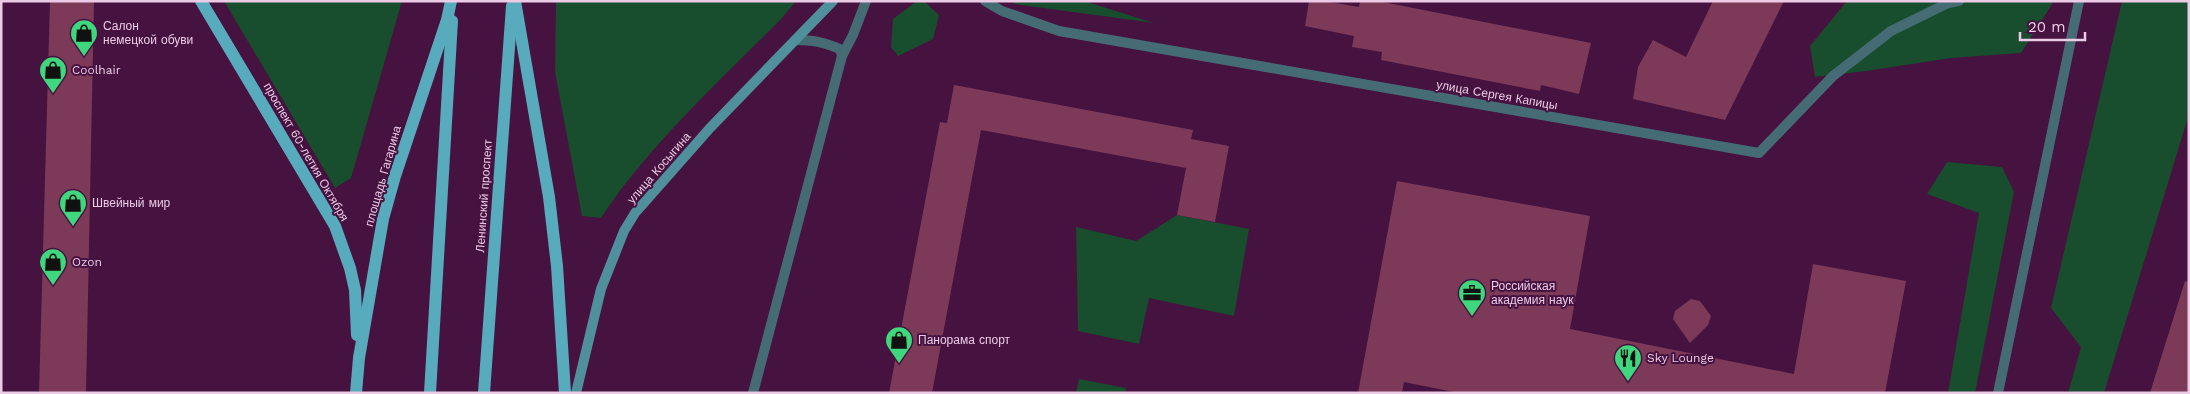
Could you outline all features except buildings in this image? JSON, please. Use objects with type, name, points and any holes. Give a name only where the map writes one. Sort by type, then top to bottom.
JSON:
[{"type":"main road","name":"проспект 60-летия Октября","points":[[201,1],[335,226],[350,268],[355,290],[359,358]]},
{"type":"main road","name":"площадь Гагарина","points":[[356,393],[359,358],[385,210],[452,1]]},
{"type":"main road","points":[[430,393],[452,1]]},
{"type":"main road","points":[[514,1],[549,197],[557,266],[565,393]]},
{"type":"main road","name":"Ленинский проспект","points":[[484,393],[514,1]]},
{"type":"main road","name":"улица Косыгина","points":[[576,393],[599,296],[612,256],[624,231],[650,194],[832,1]]},
{"type":"street","points":[[753,393],[842,56],[853,35],[866,1]]},
{"type":"street","name":"улица Сергея Капицы","points":[[985,1],[1002,11],[1059,31],[1759,153],[1833,76],[1891,31],[1946,4],[1959,1]]},
{"type":"street","points":[[1998,393],[2079,1]]},
{"type":"street","points":[[795,40],[815,40],[827,43],[840,49],[842,56]]},
{"type":"green space","points":[[224,1],[402,1],[351,178],[335,188]]},
{"type":"green space","points":[[556,1],[796,1],[781,19],[663,139],[620,191],[601,218],[582,216],[555,72]]},
{"type":"green space","points":[[917,1],[924,1],[939,15],[933,39],[898,56],[891,47],[893,19]]},
{"type":"green space","points":[[1011,1],[1084,1],[1154,23],[1015,4]]},
{"type":"green space","points":[[1847,1],[2054,1],[2021,53],[1951,58],[1815,77],[1810,46]]},
{"type":"green space","points":[[2122,1],[2189,1],[2189,114],[2104,393],[2068,393],[2081,347],[2051,308]]},
{"type":"green space","points":[[1947,162],[2002,167],[2014,192],[1975,393],[1948,393],[1979,213],[1927,194]]},
{"type":"green space","points":[[1177,215],[1249,229],[1234,316],[1149,298],[1139,344],[1078,331],[1076,227],[1136,241]]},
{"type":"green space","points":[[1079,379],[1126,388],[1125,393],[1076,393]]},
{"type":"place","name":"Салон немецкой обуви","points":[[84,57]]},
{"type":"place","name":"Coolhair","points":[[53,94]]},
{"type":"place","name":"Швейный мир","points":[[73,227]]},
{"type":"place","name":"Ozon","points":[[53,286]]},
{"type":"place","name":"Российская академия наук","points":[[1472,317]]},
{"type":"place","name":"Панорама спорт","points":[[899,364]]},
{"type":"place","name":"Sky Lounge","points":[[1628,382]]}]
